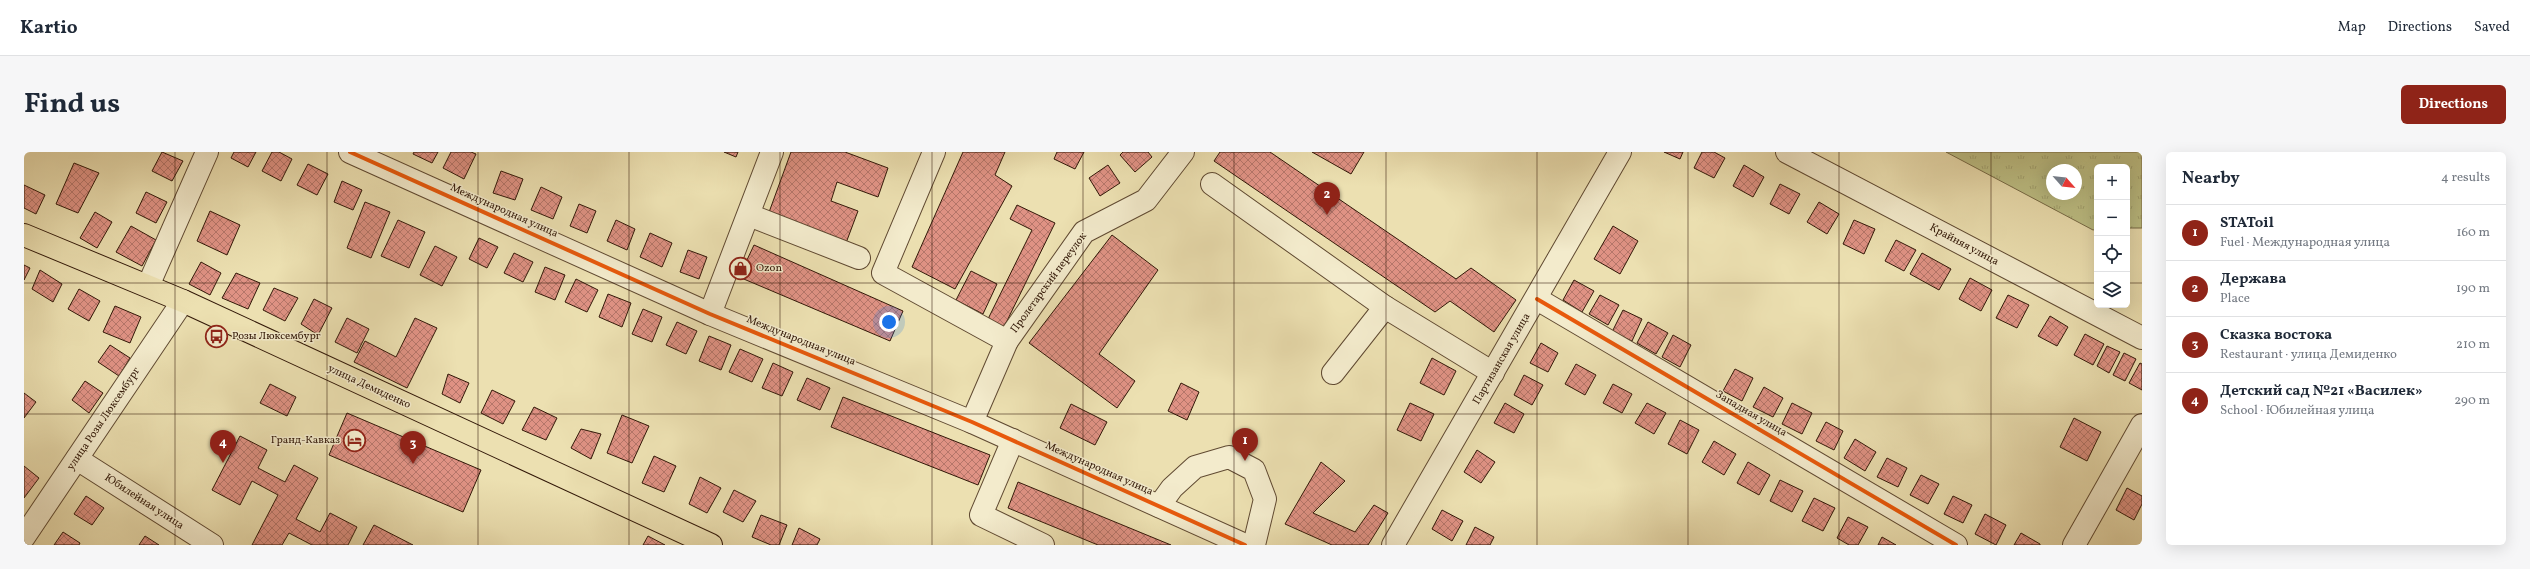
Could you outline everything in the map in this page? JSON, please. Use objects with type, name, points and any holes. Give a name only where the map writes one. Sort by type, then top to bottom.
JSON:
[{"type":"main road","name":"улица Демиденко","points":[[24,235],[183,301],[711,545]]},
{"type":"street","points":[[148,286],[207,152]]},
{"type":"street","name":"Международная улица","points":[[350,152],[710,314],[972,422],[1245,545]]},
{"type":"street","points":[[710,314],[772,152]]},
{"type":"street","points":[[934,152],[884,273],[1007,341]]},
{"type":"street","name":"Пролетарский переулок","points":[[972,422],[1007,341],[1084,232],[1146,200],[1183,152]]},
{"type":"street","name":"Партизанская улица","points":[[1401,542],[1493,373],[1537,299],[1620,152]]},
{"type":"street","name":"Крайняя улица","points":[[1786,152],[2142,338]]},
{"type":"street","points":[[1212,184],[1386,307],[1493,373]]},
{"type":"street","points":[[749,215],[859,258]]},
{"type":"street","name":"Западная улица","points":[[1537,299],[1956,545]]},
{"type":"street","name":"улица Розы Люксембург","points":[[24,537],[183,301]]},
{"type":"street","points":[[1333,373],[1386,307]]},
{"type":"street","points":[[2074,545],[2142,425]]},
{"type":"street","points":[[1013,440],[981,516],[1043,545]]},
{"type":"street","points":[[1159,506],[1172,488],[1196,466],[1229,457],[1254,470],[1265,499],[1254,545]]},
{"type":"street","name":"Юбилейная улица","points":[[77,458],[212,545]]},
{"type":"green space","points":[[1946,152],[2142,152],[2142,228],[2130,228],[2130,164],[2094,164],[2094,230]]},
{"type":"building","points":[[162,152],[183,161],[172,181],[152,171]]},
{"type":"building","points":[[234,152],[256,152],[248,167],[231,158]]},
{"type":"building","points":[[272,152],[279,152],[292,159],[281,181],[262,171]]},
{"type":"building","points":[[414,152],[438,152],[432,163],[413,154]]},
{"type":"building","points":[[451,152],[471,152],[476,154],[464,179],[443,168]]},
{"type":"building","points":[[724,152],[738,152],[736,157]]},
{"type":"building","points":[[791,152],[845,152],[888,168],[878,197],[837,182],[831,201],[858,211],[846,243],[768,215]]},
{"type":"building","points":[[963,152],[1005,152],[995,175],[1012,186],[955,289],[912,267]]},
{"type":"building","points":[[1057,152],[1084,152],[1075,169],[1054,159]]},
{"type":"building","points":[[1123,152],[1148,152],[1152,157],[1135,172],[1120,155]]},
{"type":"building","points":[[1220,152],[1270,152],[1456,279],[1471,268],[1516,300],[1494,332],[1450,301],[1435,312],[1214,161]]},
{"type":"building","points":[[1312,152],[1364,152],[1351,174]]},
{"type":"building","points":[[1664,152],[1683,152],[1680,159]]},
{"type":"building","points":[[1702,152],[1714,152],[1725,158],[1714,178],[1694,168]]},
{"type":"building","points":[[74,163],[99,173],[78,213],[56,204]]},
{"type":"building","points":[[308,164],[328,174],[317,195],[297,185]]},
{"type":"building","points":[[1108,165],[1120,183],[1100,196],[1089,178]]},
{"type":"building","points":[[1744,165],[1764,177],[1753,197],[1733,186]]},
{"type":"building","points":[[501,171],[523,179],[515,200],[493,193]]},
{"type":"building","points":[[342,181],[362,190],[353,210],[334,202]]},
{"type":"building","points":[[1780,184],[1800,194],[1789,214],[1770,204]]},
{"type":"building","points":[[24,185],[45,195],[36,214],[24,208]]},
{"type":"building","points":[[541,187],[562,197],[553,219],[531,210]]},
{"type":"building","points":[[146,192],[167,202],[156,223],[136,213]]},
{"type":"building","points":[[365,202],[390,212],[371,258],[347,248]]},
{"type":"building","points":[[1819,202],[1839,214],[1827,234],[1807,222]]},
{"type":"building","points":[[579,204],[596,211],[587,233],[570,226]]},
{"type":"building","points":[[1017,205],[1055,223],[1004,327],[988,319],[1032,230],[1010,219]]},
{"type":"building","points":[[210,211],[240,225],[227,255],[197,241]]},
{"type":"building","points":[[95,212],[112,222],[97,248],[80,238]]},
{"type":"building","points":[[398,220],[425,232],[409,268],[381,256]]},
{"type":"building","points":[[616,220],[635,229],[627,250],[607,241]]},
{"type":"building","points":[[1854,220],[1875,229],[1864,254],[1843,244]]},
{"type":"building","points":[[131,226],[156,240],[142,266],[116,252]]},
{"type":"building","points":[[1613,226],[1638,241],[1620,274],[1594,259]]},
{"type":"building","points":[[650,233],[672,243],[662,267],[640,257]]},
{"type":"building","points":[[1112,235],[1158,270],[1099,354],[1135,381],[1117,408],[1029,343]]},
{"type":"building","points":[[479,238],[498,247],[487,268],[469,259]]},
{"type":"building","points":[[1896,240],[1916,250],[1904,271],[1885,261]]},
{"type":"building","points":[[754,245],[903,311],[890,341],[739,277]]},
{"type":"building","points":[[435,246],[457,257],[442,286],[420,275]]},
{"type":"building","points":[[688,250],[707,257],[699,279],[680,272]]},
{"type":"building","points":[[514,253],[533,262],[523,282],[504,273]]},
{"type":"building","points":[[1922,253],[1951,269],[1939,290],[1910,274]]},
{"type":"building","points":[[201,262],[221,273],[210,295],[189,284]]},
{"type":"building","points":[[24,265],[30,268],[24,280]]},
{"type":"building","points":[[545,267],[565,275],[555,300],[535,292]]},
{"type":"building","points":[[40,270],[62,284],[53,302],[32,289]]},
{"type":"building","points":[[971,271],[997,284],[983,314],[956,300]]},
{"type":"building","points":[[236,273],[260,283],[248,309],[222,298]]},
{"type":"building","points":[[1970,278],[1992,290],[1981,311],[1959,299]]},
{"type":"building","points":[[576,279],[598,290],[587,312],[565,302]]},
{"type":"building","points":[[1574,280],[1594,291],[1582,312],[1563,300]]},
{"type":"building","points":[[274,288],[298,298],[285,321],[263,310]]},
{"type":"building","points":[[79,289],[100,301],[89,321],[68,309]]},
{"type":"building","points":[[608,294],[631,303],[622,327],[599,317]]},
{"type":"building","points":[[1600,295],[1619,305],[1608,325],[1589,314]]},
{"type":"building","points":[[2008,295],[2029,305],[2017,328],[1996,318]]},
{"type":"building","points":[[314,299],[332,308],[318,335],[301,324]]},
{"type":"building","points":[[115,306],[141,317],[130,343],[103,332]]},
{"type":"building","points":[[643,309],[662,317],[652,342],[632,334]]},
{"type":"building","points":[[1623,310],[1642,319],[1632,341],[1612,332]]},
{"type":"building","points":[[2050,316],[2068,327],[2057,346],[2038,336]]},
{"type":"building","points":[[347,318],[369,329],[357,353],[335,342]]},
{"type":"building","points":[[415,318],[437,328],[407,388],[354,362],[365,341],[396,357]]},
{"type":"building","points":[[677,322],[697,331],[686,354],[666,345]]},
{"type":"building","points":[[1648,322],[1668,333],[1656,354],[1637,343]]},
{"type":"building","points":[[2085,334],[2104,344],[2093,365],[2074,355]]},
{"type":"building","points":[[1673,335],[1691,345],[1680,367],[1662,357]]},
{"type":"building","points":[[709,336],[731,345],[721,370],[699,361]]},
{"type":"building","points":[[1541,343],[1558,353],[1548,372],[1530,363]]},
{"type":"building","points":[[110,345],[130,358],[119,376],[98,362]]},
{"type":"building","points":[[2107,346],[2120,352],[2109,373],[2097,366]]},
{"type":"building","points":[[740,349],[763,359],[752,382],[729,372]]},
{"type":"building","points":[[2124,353],[2136,359],[2125,381],[2113,375]]},
{"type":"building","points":[[1432,358],[1456,371],[1444,395],[1420,383]]},
{"type":"building","points":[[773,363],[793,372],[782,396],[762,388]]},
{"type":"building","points":[[2140,363],[2142,364],[2142,390],[2129,383]]},
{"type":"building","points":[[1576,364],[1596,375],[1585,395],[1565,384]]},
{"type":"building","points":[[1735,369],[1753,378],[1742,401],[1723,391]]},
{"type":"building","points":[[448,374],[469,383],[460,403],[442,394]]},
{"type":"building","points":[[1524,375],[1543,385],[1532,405],[1514,395]]},
{"type":"building","points":[[807,378],[830,388],[820,410],[797,400]]},
{"type":"building","points":[[85,381],[103,393],[89,413],[72,400]]},
{"type":"building","points":[[1181,383],[1199,392],[1187,420],[1168,411]]},
{"type":"building","points":[[270,384],[296,397],[287,416],[260,403]]},
{"type":"building","points":[[1613,384],[1632,394],[1622,413],[1603,403]]},
{"type":"building","points":[[1764,387],[1783,398],[1773,417],[1753,407]]},
{"type":"building","points":[[492,390],[515,401],[503,424],[481,413]]},
{"type":"building","points":[[24,393],[36,402],[24,418]]},
{"type":"building","points":[[843,397],[990,455],[978,485],[831,427]]},
{"type":"building","points":[[1410,403],[1434,414],[1421,441],[1397,430]]},
{"type":"building","points":[[1505,403],[1524,414],[1514,433],[1494,423]]},
{"type":"building","points":[[1647,403],[1666,413],[1654,434],[1635,423]]},
{"type":"building","points":[[1792,403],[1812,413],[1802,434],[1782,424]]},
{"type":"building","points":[[1071,404],[1107,422],[1095,445],[1060,428]]},
{"type":"building","points":[[534,407],[557,418],[546,440],[522,430]]},
{"type":"building","points":[[347,413],[481,470],[463,512],[329,455]]},
{"type":"building","points":[[622,415],[649,426],[632,463],[607,453]]},
{"type":"building","points":[[2074,418],[2101,432],[2087,461],[2060,447]]},
{"type":"building","points":[[1680,420],[1699,430],[1687,454],[1668,444]]},
{"type":"building","points":[[1826,422],[1843,431],[1834,450],[1816,441]]},
{"type":"building","points":[[581,429],[601,434],[591,459],[571,448]]},
{"type":"building","points":[[240,436],[267,450],[258,468],[285,482],[294,465],[318,478],[296,519],[320,532],[330,513],[357,527],[348,545],[312,545],[289,533],[282,545],[252,545],[278,495],[252,481],[240,505],[212,490]]},
{"type":"building","points":[[1855,439],[1876,452],[1865,471],[1844,458]]},
{"type":"building","points":[[1714,441],[1736,454],[1724,475],[1702,462]]},
{"type":"building","points":[[1477,450],[1495,462],[1481,483],[1464,472]]},
{"type":"building","points":[[654,456],[676,466],[664,492],[642,483]]},
{"type":"building","points":[[1887,458],[1907,468],[1898,487],[1877,477]]},
{"type":"building","points":[[1321,462],[1345,481],[1313,513],[1355,532],[1374,505],[1388,513],[1368,545],[1332,545],[1285,524]]},
{"type":"building","points":[[1748,462],[1770,475],[1759,495],[1737,483]]},
{"type":"building","points":[[24,466],[39,478],[24,498]]},
{"type":"building","points":[[1921,475],[1939,484],[1928,504],[1910,495]]},
{"type":"building","points":[[700,477],[721,488],[707,513],[689,504]]},
{"type":"building","points":[[1780,480],[1803,491],[1792,512],[1770,501]]},
{"type":"building","points":[[1018,482],[1171,545],[1098,545],[1008,508]]},
{"type":"building","points":[[2127,488],[2142,496],[2142,504],[2134,520],[2116,510]]},
{"type":"building","points":[[734,490],[756,501],[743,522],[723,512]]},
{"type":"building","points":[[86,496],[104,508],[92,525],[74,514]]},
{"type":"building","points":[[1953,496],[1972,505],[1963,523],[1944,514]]},
{"type":"building","points":[[1814,498],[1835,508],[1823,531],[1802,521]]},
{"type":"building","points":[[1442,510],[1463,521],[1452,541],[1432,529]]},
{"type":"building","points":[[1985,514],[2006,525],[1996,545],[1975,534]]},
{"type":"building","points":[[761,515],[787,525],[779,545],[771,545],[752,537]]},
{"type":"building","points":[[1848,517],[1868,527],[1858,545],[1849,545],[1837,538]]},
{"type":"building","points":[[374,525],[413,545],[363,545]]},
{"type":"building","points":[[1475,527],[1494,537],[1490,545],[1466,545]]},
{"type":"building","points":[[799,528],[820,539],[817,545],[792,545]]},
{"type":"building","points":[[63,532],[80,543],[79,545],[54,545]]},
{"type":"building","points":[[2021,533],[2040,544],[2040,545],[2014,545]]},
{"type":"building","points":[[145,536],[159,545],[139,545]]},
{"type":"building","points":[[648,536],[665,545],[643,545]]},
{"type":"building","points":[[1882,537],[1896,545],[1878,545]]},
{"type":"cycle path","points":[[350,152],[710,314],[972,422],[1245,545]]},
{"type":"cycle path","points":[[1537,299],[1956,545]]},
{"type":"place","name":"Держава","points":[[1327,215]]},
{"type":"place","name":"Ozon","points":[[741,268]]},
{"type":"place","name":"Розы Люксембург","points":[[217,336]]},
{"type":"place","name":"Гранд-Кавказ","points":[[355,440]]},
{"type":"place","name":"STAToil","points":[[1245,461]]},
{"type":"place","name":"Детский сад №21 «Василек»","points":[[223,463]]},
{"type":"place","name":"Сказка востока","points":[[413,464]]}]
